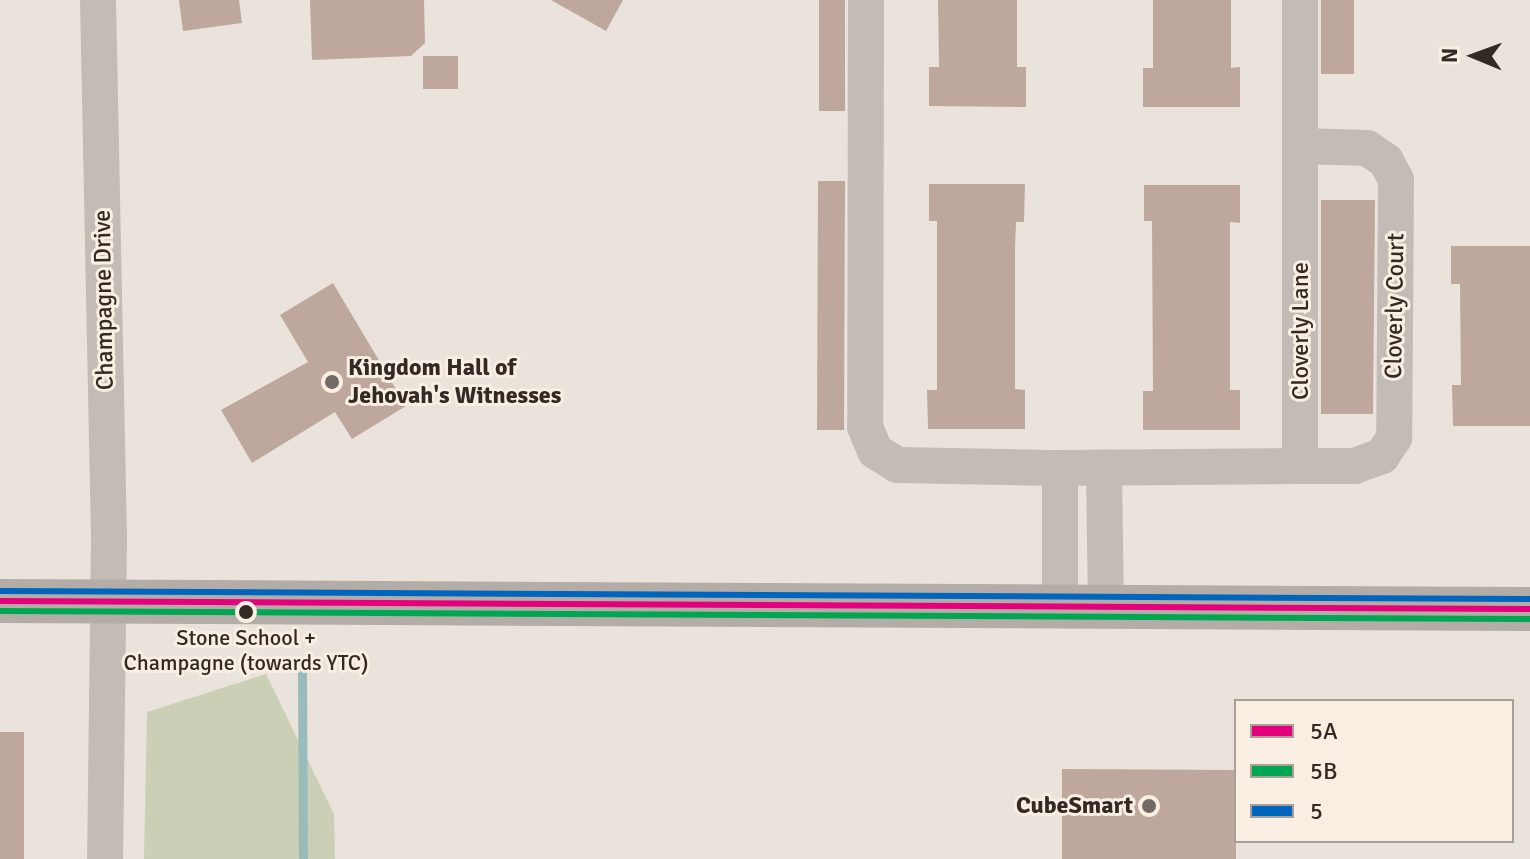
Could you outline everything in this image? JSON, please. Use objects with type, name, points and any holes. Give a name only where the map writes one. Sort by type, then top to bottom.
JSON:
[{"type":"main road","points":[[0,601],[1060,604],[1530,609]]},
{"type":"street","name":"Champagne Drive","points":[[98,0],[109,600],[105,859]]},
{"type":"street","points":[[866,0],[865,427],[875,451],[897,465],[1060,468],[1300,466]]},
{"type":"street","name":"Cloverly Lane","points":[[1300,0],[1300,466]]},
{"type":"street","name":"Cloverly Court","points":[[1300,146],[1367,148],[1386,161],[1396,180],[1394,438],[1382,456],[1355,466],[1300,466]]},
{"type":"street","points":[[1060,468],[1060,604]]},
{"type":"street","points":[[1104,468],[1106,605]]},
{"type":"green space","points":[[266,674],[334,814],[335,859],[144,859],[147,712]]},
{"type":"building","points":[[179,0],[239,0],[242,23],[183,31]]},
{"type":"building","points":[[310,0],[424,0],[425,43],[411,56],[312,60]]},
{"type":"building","points":[[551,0],[623,0],[606,31]]},
{"type":"building","points":[[819,0],[845,0],[845,111],[819,111]]},
{"type":"building","points":[[938,0],[1017,0],[1017,67],[1026,67],[1026,107],[929,106],[929,67],[939,67]]},
{"type":"building","points":[[1153,0],[1231,0],[1231,68],[1240,67],[1240,107],[1143,107],[1143,68],[1153,68]]},
{"type":"building","points":[[1321,0],[1354,0],[1354,74],[1321,74]]},
{"type":"building","points":[[423,56],[458,56],[458,89],[423,89]]},
{"type":"building","points":[[818,181],[845,181],[844,430],[817,430]]},
{"type":"building","points":[[929,184],[1025,184],[1024,222],[1016,222],[1015,389],[1025,390],[1025,429],[928,429],[927,390],[937,390],[937,221],[929,221]]},
{"type":"building","points":[[1144,185],[1240,185],[1240,223],[1230,222],[1230,390],[1240,390],[1240,430],[1143,430],[1143,391],[1153,391],[1152,221],[1144,221]]},
{"type":"building","points":[[1321,200],[1375,200],[1373,414],[1321,414]]},
{"type":"building","points":[[1451,246],[1530,246],[1530,426],[1453,426],[1452,385],[1461,385],[1460,284],[1451,284]]},
{"type":"building","name":"Kingdom Hall of Jehovah's Witnesses","points":[[333,283],[406,406],[352,439],[335,412],[252,463],[221,410],[308,362],[280,315]]},
{"type":"building","points":[[0,732],[24,732],[24,859],[0,859]]},
{"type":"building","name":"CubeSmart","points":[[1062,769],[1234,770],[1236,859],[1062,859]]},
{"type":"waterway","points":[[302,671],[303,859]]},
{"type":"transit line","name":"5","points":[[0,591],[1530,599]]},
{"type":"transit line","name":"5A","points":[[0,601],[1530,609]]},
{"type":"transit line","name":"5B","points":[[0,611],[1530,619]]},
{"type":"place","name":"Kingdom Hall of Jehovah's Witnesses","points":[[332,382]]},
{"type":"place","name":"Stone School + Champagne (towards YTC)","points":[[246,612]]},
{"type":"place","name":"CubeSmart","points":[[1149,806]]}]
